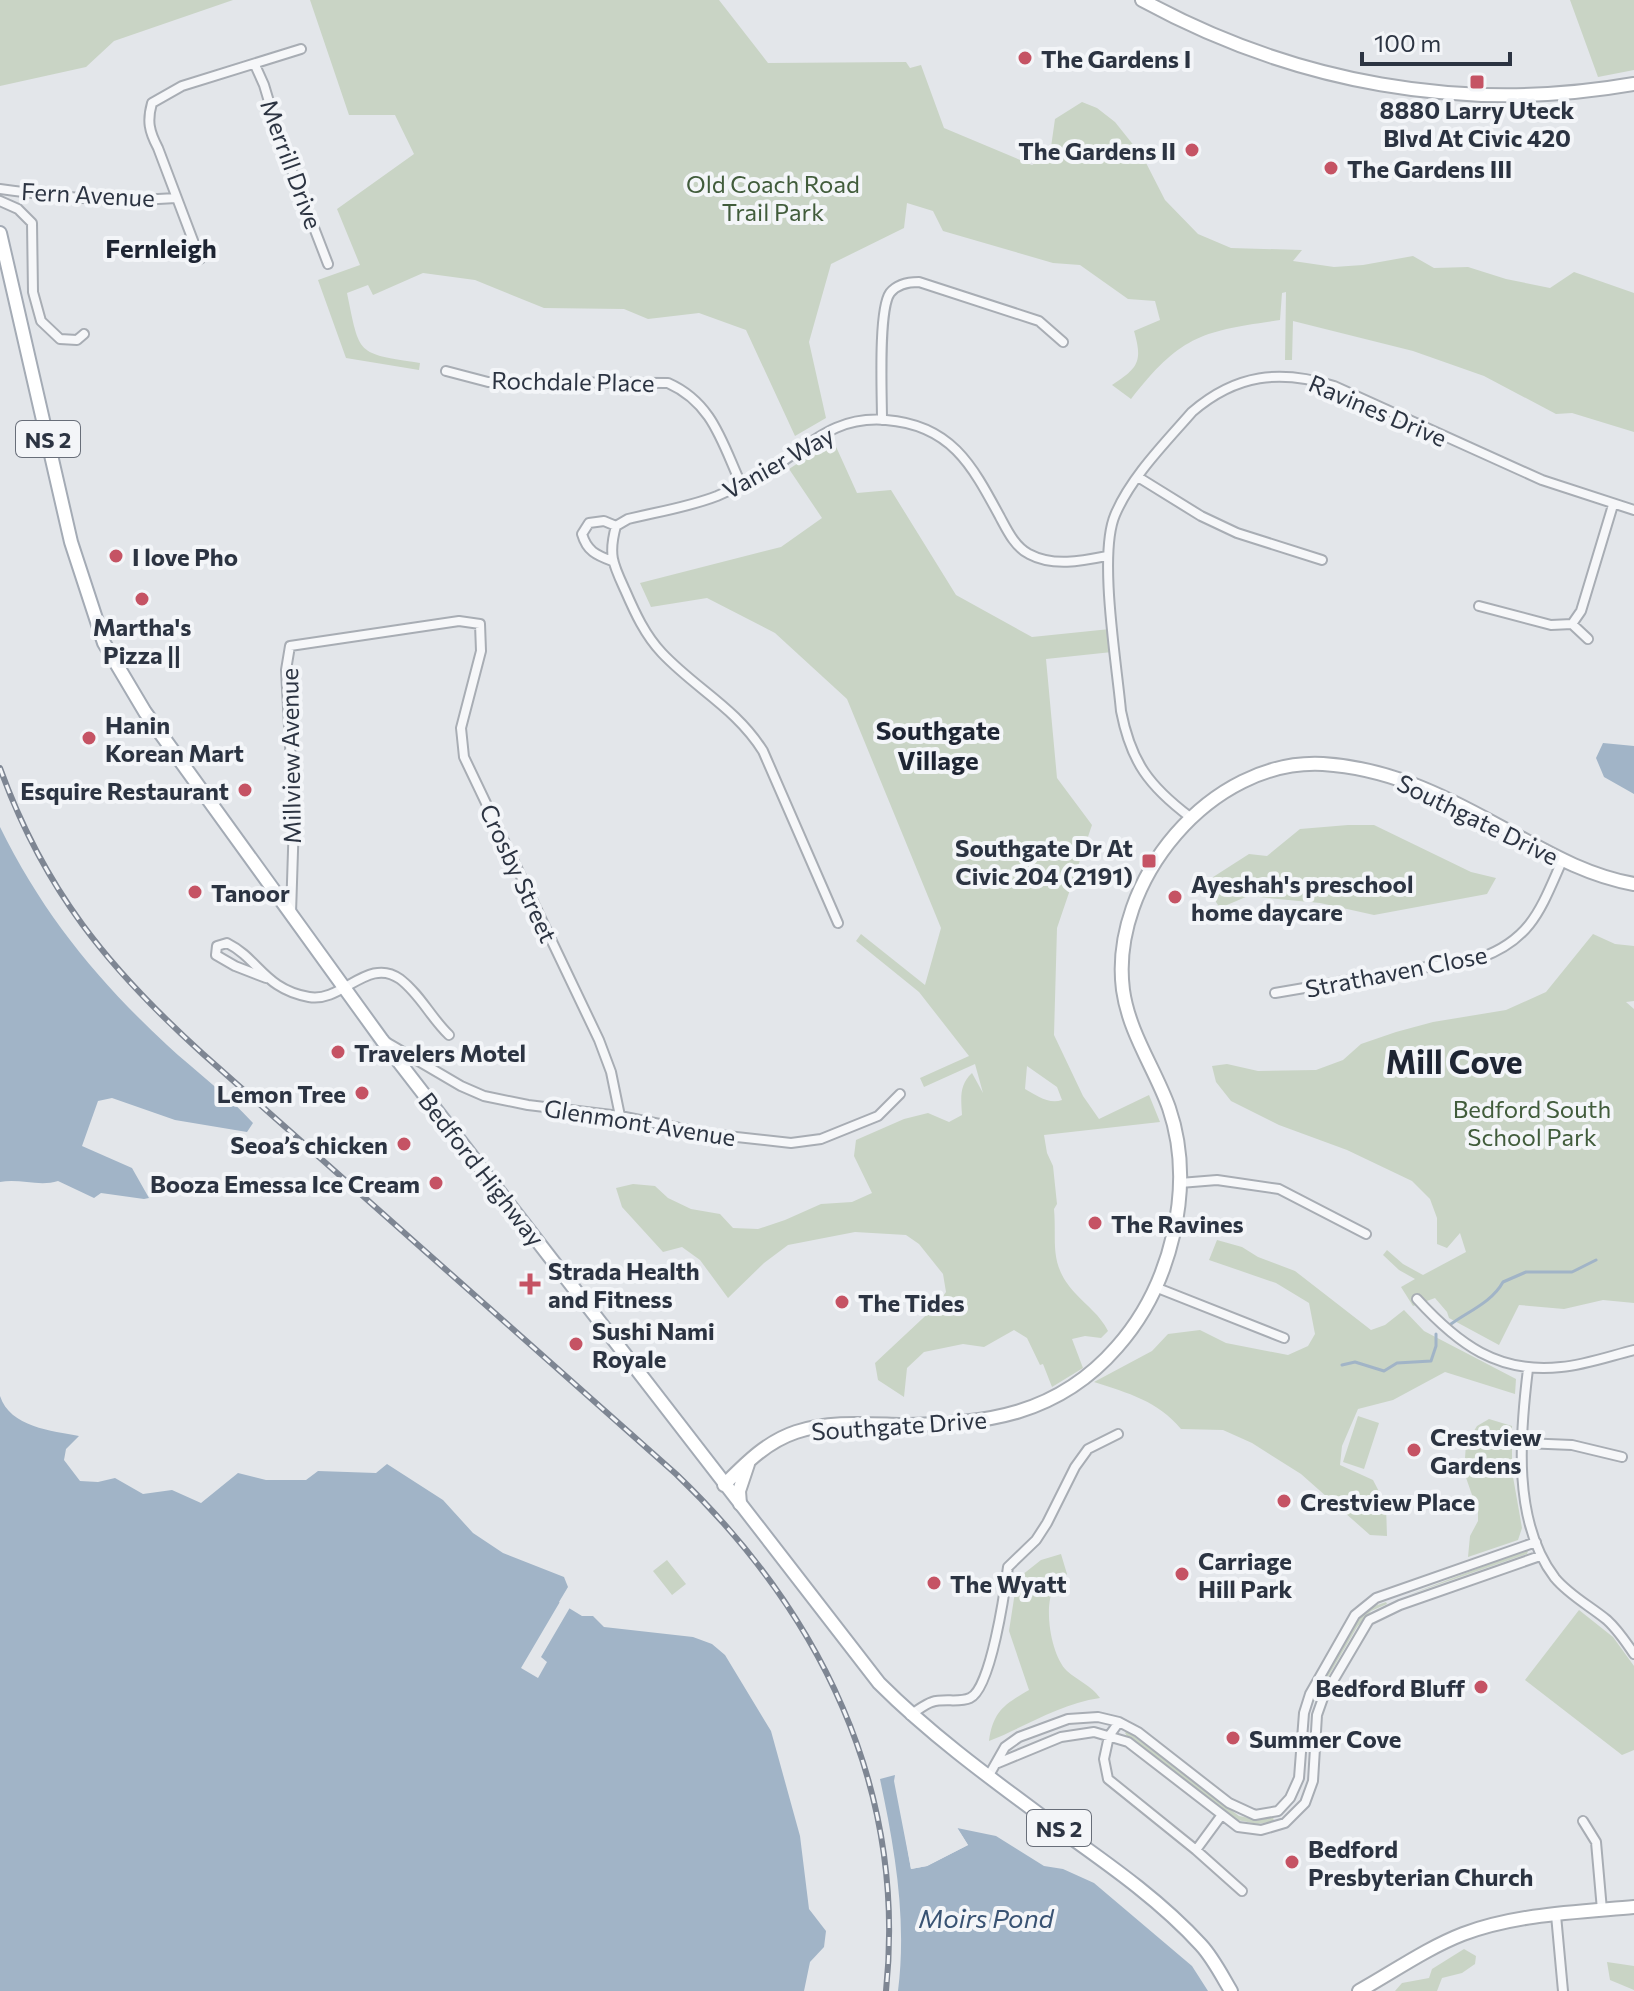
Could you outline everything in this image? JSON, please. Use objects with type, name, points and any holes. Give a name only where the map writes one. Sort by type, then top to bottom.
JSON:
[{"type":"main road","points":[[1142,0],[1206,32],[1263,55],[1329,74],[1391,87],[1500,97],[1576,93],[1634,84]]},
{"type":"main road","name":"Bedford Highway","points":[[0,233],[71,542],[104,643],[150,719],[382,1040],[879,1683],[910,1715],[988,1777],[1117,1870],[1161,1908],[1203,1947],[1231,1991]]},
{"type":"main road","name":"Southgate Drive","points":[[724,1485],[751,1458],[772,1444],[794,1433],[820,1426],[986,1421],[1041,1402],[1093,1373],[1128,1333],[1155,1287],[1177,1217],[1180,1183],[1177,1135],[1132,1022],[1123,990],[1126,942],[1134,910],[1150,870],[1167,843],[1190,817],[1226,790],[1265,772],[1309,763],[1357,766],[1407,780],[1494,822],[1562,861],[1634,884]]},
{"type":"main road","points":[[740,1504],[739,1491],[751,1458]]},
{"type":"main road","points":[[1359,1991],[1461,1935],[1513,1921],[1634,1907]]},
{"type":"street","points":[[200,259],[149,132],[148,117],[152,103],[182,86],[301,49]]},
{"type":"street","name":"Merrill Drive","points":[[255,65],[328,264]]},
{"type":"street","name":"Fern Avenue","points":[[0,189],[71,198],[176,198]]},
{"type":"street","points":[[0,201],[18,209],[32,223],[33,292],[41,321],[60,339],[77,340],[84,334]]},
{"type":"street","points":[[882,420],[884,312],[890,293],[899,285],[919,282],[1039,321],[1063,342]]},
{"type":"street","name":"Rochdale Place","points":[[446,371],[488,382],[668,383],[686,391],[711,417],[741,484]]},
{"type":"street","name":"Ravines Drive","points":[[1190,817],[1156,790],[1134,756],[1126,736],[1107,556],[1113,519],[1123,498],[1192,412],[1206,400],[1243,382],[1287,375],[1307,377],[1334,386],[1529,475],[1634,510]]},
{"type":"street","name":"Vanier Way","points":[[612,561],[594,555],[585,545],[582,534],[589,523],[604,521],[616,526],[628,519],[715,497],[772,469],[814,437],[858,422],[882,420],[919,427],[943,439],[959,452],[979,476],[1011,536],[1018,546],[1030,554],[1076,562],[1107,556]]},
{"type":"street","points":[[1138,477],[1201,516],[1237,533],[1322,560]]},
{"type":"street","points":[[1572,624],[1581,611],[1613,505]]},
{"type":"street","points":[[616,526],[611,544],[612,561],[646,633],[663,654],[730,710],[763,751],[838,923]]},
{"type":"street","points":[[1479,606],[1551,625],[1572,624],[1588,639]]},
{"type":"street","name":"Millview Avenue","points":[[291,914],[294,820],[286,670],[290,646],[459,621],[480,624]]},
{"type":"street","name":"Crosby Street","points":[[480,624],[481,651],[461,728],[464,757],[599,1040],[611,1072],[620,1116]]},
{"type":"street","name":"Strathaven Close","points":[[1275,993],[1480,958],[1502,950],[1524,934],[1537,917],[1562,861]]},
{"type":"street","points":[[266,978],[238,948],[227,943],[217,946],[216,955],[235,966],[266,978],[285,990],[310,997],[329,997],[374,972],[393,974],[412,990],[449,1035]]},
{"type":"street","name":"Glenmont Avenue","points":[[382,1040],[484,1096],[528,1105],[620,1116],[709,1134],[791,1143],[821,1139],[878,1116],[900,1094]]},
{"type":"street","points":[[1180,1183],[1217,1180],[1279,1189],[1366,1234]]},
{"type":"street","points":[[1155,1287],[1284,1338]]},
{"type":"street","points":[[1417,1299],[1439,1323],[1476,1351],[1500,1362],[1528,1369],[1564,1367],[1634,1350]]},
{"type":"street","points":[[1528,1369],[1521,1470],[1540,1556],[1556,1579],[1607,1620],[1634,1654]]},
{"type":"street","points":[[910,1715],[932,1702],[967,1700],[976,1694],[1002,1613],[1008,1567],[1042,1532],[1075,1467],[1088,1449],[1118,1434]]},
{"type":"street","points":[[1522,1443],[1572,1445],[1622,1457]]},
{"type":"street","points":[[988,1777],[1005,1747],[1033,1730],[1068,1719],[1098,1717],[1119,1722],[1138,1732],[1229,1803],[1255,1815],[1278,1811],[1290,1798],[1299,1778],[1304,1713],[1310,1694],[1355,1615],[1376,1598],[1536,1542]]},
{"type":"street","points":[[998,1764],[1025,1750],[1078,1733],[1094,1732],[1128,1742],[1238,1827],[1261,1830],[1285,1823],[1305,1803],[1313,1781],[1317,1715],[1323,1698],[1369,1620],[1400,1605],[1540,1556]]},
{"type":"street","points":[[1119,1722],[1109,1736],[1104,1759],[1108,1779],[1242,1891]]},
{"type":"street","points":[[1196,1850],[1221,1816]]},
{"type":"street","points":[[1583,1821],[1596,1842],[1602,1910]]},
{"type":"street","points":[[1556,1915],[1563,1991]]},
{"type":"green space","points":[[0,0],[233,0],[114,41],[86,67],[0,86]]},
{"type":"green space","name":"Old Coach Road Trail Park","points":[[310,0],[719,0],[768,63],[906,62],[910,68],[921,65],[944,128],[1032,165],[1050,154],[1055,119],[1082,102],[1097,108],[1115,122],[1143,157],[1165,200],[1198,234],[1231,248],[1302,250],[1293,261],[1334,267],[1413,256],[1434,268],[1468,267],[1550,288],[1574,272],[1634,293],[1634,432],[1572,413],[1556,414],[1484,376],[1413,351],[1293,321],[1292,360],[1285,360],[1286,292],[1282,293],[1280,320],[1231,328],[1195,340],[1164,361],[1131,399],[1112,385],[1128,374],[1136,363],[1138,350],[1134,331],[1160,320],[1155,301],[1128,299],[1080,265],[1053,263],[943,231],[933,211],[907,203],[904,228],[831,264],[809,342],[826,418],[795,436],[746,330],[699,313],[648,319],[624,309],[544,308],[475,280],[423,273],[373,295],[368,285],[347,293],[355,329],[364,348],[383,357],[420,363],[419,370],[346,358],[318,280],[360,265],[337,209],[414,154],[395,115],[349,115]]},
{"type":"green space","points":[[1570,0],[1634,0],[1634,70],[1598,77]]},
{"type":"green space","points":[[833,440],[857,493],[891,490],[956,595],[1032,637],[1110,629],[1112,652],[1046,659],[1057,778],[1092,825],[1057,928],[1054,1035],[1083,1096],[1099,1119],[1149,1095],[1160,1122],[1044,1135],[1053,1166],[1057,1204],[1054,1209],[1057,1262],[1066,1282],[1108,1331],[1101,1338],[1085,1336],[1072,1339],[1083,1368],[1052,1387],[1043,1364],[1040,1365],[1027,1338],[1014,1330],[984,1347],[963,1344],[924,1352],[907,1368],[904,1397],[878,1380],[875,1363],[937,1305],[946,1292],[943,1274],[919,1244],[906,1235],[855,1232],[788,1245],[728,1298],[700,1260],[682,1247],[663,1252],[622,1207],[616,1188],[633,1184],[655,1186],[668,1198],[691,1209],[720,1214],[733,1228],[758,1229],[821,1204],[852,1202],[872,1193],[854,1156],[856,1140],[904,1119],[928,1113],[949,1122],[962,1115],[963,1087],[972,1073],[983,1093],[975,1064],[924,1087],[920,1078],[969,1056],[919,992],[856,941],[861,934],[925,985],[941,928],[847,699],[775,633],[707,598],[651,607],[640,583],[781,547],[822,518],[789,469]],"holes":[[[1027,1066],[1057,1087],[1062,1100],[1057,1101],[1043,1099],[1025,1089]]]},
{"type":"green space","points":[[1374,825],[1471,872],[1496,878],[1487,894],[1374,915],[1320,903],[1248,896],[1220,908],[1210,893],[1210,879],[1249,854],[1267,856],[1300,829]]},
{"type":"green space","name":"Bedford South School Park","points":[[1593,934],[1615,944],[1634,946],[1634,1001],[1626,1002],[1634,1009],[1634,1303],[1603,1300],[1564,1309],[1519,1305],[1499,1345],[1449,1318],[1435,1298],[1413,1306],[1401,1287],[1415,1279],[1383,1255],[1387,1250],[1423,1275],[1466,1252],[1460,1233],[1447,1248],[1437,1244],[1437,1218],[1430,1199],[1412,1181],[1347,1150],[1279,1125],[1231,1101],[1216,1082],[1212,1066],[1227,1064],[1258,1071],[1316,1070],[1343,1060],[1361,1044],[1396,1032],[1433,1022],[1506,1010],[1546,992]]},
{"type":"green space","points":[[1217,1240],[1242,1247],[1258,1257],[1295,1271],[1371,1330],[1385,1325],[1404,1310],[1424,1331],[1516,1379],[1515,1394],[1445,1372],[1393,1400],[1358,1409],[1342,1446],[1340,1465],[1373,1480],[1386,1505],[1387,1536],[1370,1535],[1301,1474],[1252,1443],[1223,1430],[1181,1429],[1152,1405],[1094,1382],[1152,1351],[1168,1334],[1200,1330],[1226,1343],[1288,1355],[1308,1346],[1315,1334],[1309,1303],[1276,1283],[1209,1260]]},
{"type":"green space","points":[[1358,1416],[1379,1423],[1364,1469],[1343,1462]]},
{"type":"green space","points":[[1489,1419],[1512,1426],[1512,1471],[1522,1528],[1518,1540],[1468,1557],[1470,1536],[1478,1521],[1478,1512],[1464,1472],[1466,1444],[1477,1426]]},
{"type":"green space","points":[[1526,1550],[1527,1554],[1408,1595]]},
{"type":"green space","points":[[1061,1554],[1067,1574],[1055,1586],[1051,1596],[1049,1618],[1053,1643],[1061,1664],[1100,1698],[1057,1710],[989,1741],[997,1715],[1029,1690],[1009,1631],[1017,1579],[1041,1560]]},
{"type":"green space","points":[[667,1560],[686,1584],[672,1595],[653,1571]]},
{"type":"green space","points":[[1386,1602],[1371,1611],[1357,1627],[1313,1703],[1314,1694],[1359,1616],[1369,1608]]},
{"type":"green space","points":[[1579,1610],[1613,1637],[1634,1666],[1634,1750],[1622,1755],[1525,1680]]},
{"type":"green space","points":[[1127,1731],[1239,1816],[1259,1820],[1273,1817],[1274,1821],[1258,1824],[1237,1820],[1127,1736]]},
{"type":"green space","points":[[1464,1949],[1476,1956],[1475,1964],[1462,1973],[1442,1978],[1437,1991],[1395,1991],[1402,1983],[1429,1978],[1432,1969]]},
{"type":"green space","points":[[1607,1962],[1634,1966],[1634,1990],[1610,1980]]},
{"type":"water","points":[[1603,743],[1634,746],[1634,794],[1604,777],[1596,758]]},
{"type":"water","points":[[0,827],[53,917],[94,970],[141,1020],[253,1123],[247,1132],[175,1120],[112,1098],[98,1101],[82,1146],[132,1168],[149,1198],[101,1193],[94,1198],[58,1181],[0,1182]]},
{"type":"water","points":[[0,1396],[5,1406],[22,1421],[79,1436],[66,1449],[64,1460],[80,1481],[98,1482],[115,1478],[143,1494],[172,1490],[201,1503],[238,1473],[266,1480],[306,1480],[318,1471],[376,1473],[387,1464],[443,1500],[473,1533],[503,1553],[564,1577],[568,1587],[559,1602],[582,1616],[593,1616],[604,1627],[693,1637],[712,1644],[725,1655],[771,1731],[800,1836],[809,1909],[826,1931],[824,1947],[810,1962],[804,1991],[0,1991]]},
{"type":"water","name":"Moirs Pond","points":[[895,1775],[911,1869],[927,1866],[968,1845],[957,1828],[996,1836],[1044,1866],[1063,1869],[1094,1883],[1192,1966],[1208,1991],[898,1991],[901,1937],[898,1885],[880,1779]]},
{"type":"pier","points":[[571,1583],[572,1589],[565,1600],[572,1604],[541,1657],[547,1662],[538,1678],[521,1668]]},
{"type":"pier","points":[[899,1773],[914,1865],[963,1844],[953,1829],[955,1824],[968,1845],[927,1866],[911,1869],[894,1781]]},
{"type":"waterway","points":[[1451,1324],[1486,1301],[1503,1282],[1526,1272],[1572,1272],[1596,1260]]},
{"type":"waterway","points":[[1342,1365],[1355,1362],[1384,1371],[1397,1363],[1431,1361],[1436,1334]]},
{"type":"railway","points":[[0,768],[17,812],[59,889],[82,924],[137,990],[203,1054],[676,1474],[727,1528],[773,1584],[811,1645],[843,1708],[867,1775],[882,1844],[889,1916],[886,1991]]},
{"type":"place","name":"The Gardens I","points":[[1025,58]]},
{"type":"place","name":"8880 Larry Uteck Blvd At Civic 420","points":[[1477,82]]},
{"type":"place","name":"The Gardens II","points":[[1192,150]]},
{"type":"place","name":"The Gardens III","points":[[1331,168]]},
{"type":"place","name":"I love Pho","points":[[116,556]]},
{"type":"place","name":"Martha's Pizza ||","points":[[142,599]]},
{"type":"place","name":"Hanin Korean Mart","points":[[89,738]]},
{"type":"place","name":"Esquire Restaurant","points":[[245,790]]},
{"type":"place","name":"Southgate Dr At Civic 204 (2191)","points":[[1149,861]]},
{"type":"place","name":"Tanoor","points":[[195,892]]},
{"type":"place","name":"Ayeshah's preschool home daycare","points":[[1175,897]]},
{"type":"place","name":"Travelers Motel","points":[[338,1052]]},
{"type":"place","name":"Lemon Tree","points":[[362,1093]]},
{"type":"place","name":"Seoa’s chicken","points":[[404,1144]]},
{"type":"place","name":"Booza Emessa Ice Cream","points":[[436,1183]]},
{"type":"place","name":"The Ravines","points":[[1095,1223]]},
{"type":"place","name":"Strada Health and Fitness","points":[[530,1284]]},
{"type":"place","name":"The Tides","points":[[842,1302]]},
{"type":"place","name":"Sushi Nami Royale","points":[[576,1344]]},
{"type":"place","name":"Crestview Gardens","points":[[1414,1450]]},
{"type":"place","name":"Crestview Place","points":[[1284,1501]]},
{"type":"place","name":"Carriage Hill Park","points":[[1182,1574]]},
{"type":"place","name":"The Wyatt","points":[[934,1583]]},
{"type":"place","name":"Bedford Bluff","points":[[1481,1687]]},
{"type":"place","name":"Summer Cove","points":[[1233,1738]]},
{"type":"place","name":"Bedford Presbyterian Church","points":[[1292,1862]]},
{"type":"district","name":"Fernleigh","points":[[161,247]]},
{"type":"district","name":"Southgate Village","points":[[938,744]]},
{"type":"district","name":"Mill Cove","points":[[1454,1061]]}]
